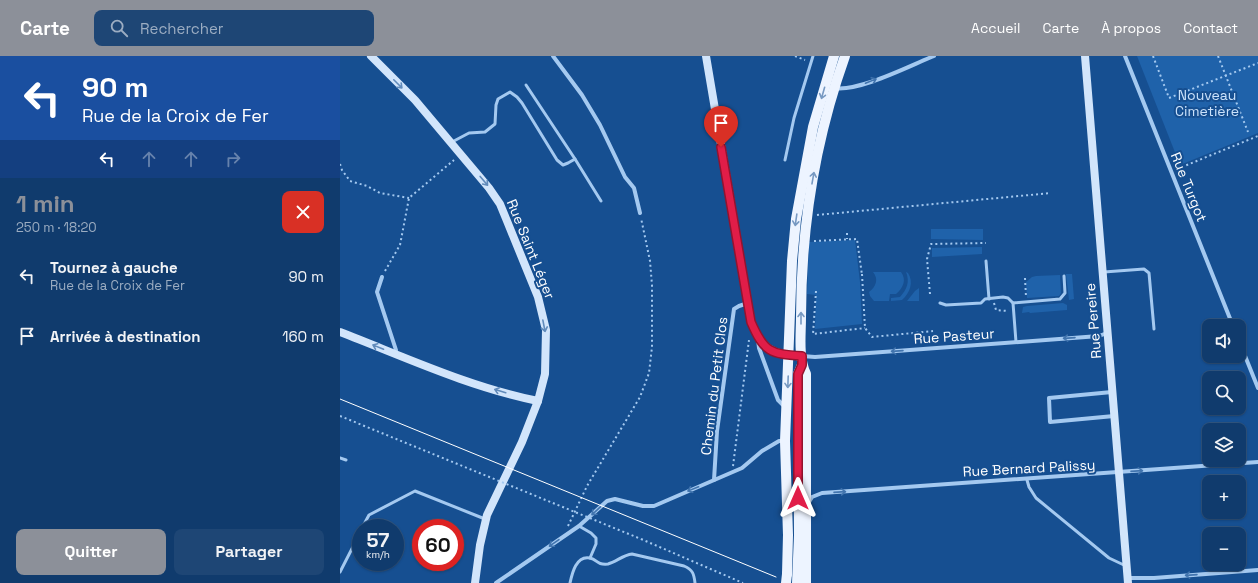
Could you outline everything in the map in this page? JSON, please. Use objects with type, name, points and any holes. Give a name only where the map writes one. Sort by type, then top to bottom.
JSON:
[{"type":"main road","points":[[795,580],[788,535],[785,441],[792,261],[796,219],[813,127],[834,56]]},
{"type":"main road","points":[[795,580],[806,505],[806,374],[802,361],[801,300],[806,218],[815,168],[834,88],[845,56]]},
{"type":"main road","points":[[789,355],[802,361]]},
{"type":"main road","points":[[795,580],[799,534],[798,374],[802,361]]},
{"type":"main road","points":[[787,410],[795,525],[795,580]]},
{"type":"street","name":"Rue Saint Léger","points":[[371,56],[415,100],[489,188],[500,204],[538,297],[546,330],[548,362],[538,401],[522,442],[486,519],[480,545],[475,583]]},
{"type":"street","points":[[553,56],[582,95],[600,125],[625,177],[634,188],[640,213]]},
{"type":"street","points":[[706,56],[751,322],[762,343],[768,349],[776,354],[789,355]]},
{"type":"street","points":[[834,88],[840,89],[859,86],[934,56]]},
{"type":"street","name":"Rue Pereire","points":[[1085,56],[1128,581]]},
{"type":"street","name":"Rue Turgot","points":[[1125,56],[1230,319]]},
{"type":"street","points":[[382,277],[377,292],[396,350],[395,354]]},
{"type":"street","name":"Chemin du Petit Clos","points":[[714,480],[717,431],[734,309],[748,303]]},
{"type":"street","points":[[340,332],[424,366],[500,392],[538,401]]},
{"type":"street","name":"Rue Pasteur","points":[[802,361],[815,358],[1099,336],[1107,333]]},
{"type":"street","points":[[757,335],[759,348],[778,400],[787,410]]},
{"type":"street","points":[[1246,358],[1258,388]]},
{"type":"street","points":[[1112,392],[1048,398],[1050,422],[1114,416]]},
{"type":"street","points":[[496,583],[579,526],[607,501],[615,499],[643,506],[654,506],[732,473],[742,468],[762,451],[779,441],[785,441]]},
{"type":"street","name":"Rue Bernard Palissy","points":[[806,505],[812,497],[822,493],[953,483],[1027,480],[1258,462]]},
{"type":"street","points":[[1128,581],[1258,570]]},
{"type":"lane","points":[[785,160],[794,118],[813,56]]},
{"type":"lane","points":[[526,85],[601,201]]},
{"type":"lane","points":[[451,143],[469,133],[485,132],[495,124],[496,105],[498,99],[510,92],[522,103],[557,160],[563,165],[575,159]]},
{"type":"lane","points":[[986,261],[991,299]]},
{"type":"lane","points":[[1102,272],[1144,269],[1148,273],[1154,329]]},
{"type":"lane","points":[[1013,303],[1060,299],[1065,293],[1064,276]]},
{"type":"lane","points":[[940,303],[946,305],[981,303],[985,299],[1008,298],[1013,303],[1016,342]]},
{"type":"lane","points":[[340,458],[346,460]]},
{"type":"lane","points":[[1027,480],[1029,487],[1036,498],[1108,558],[1126,567]]},
{"type":"lane","points":[[367,519],[369,515],[415,491],[486,519]]},
{"type":"lane","points":[[579,526],[591,533],[596,538],[596,544],[590,558]]},
{"type":"lane","points":[[340,572],[352,549]]},
{"type":"lane","points":[[570,583],[574,568],[583,559],[590,558],[601,564],[610,563],[626,555],[632,554],[690,568],[694,573],[695,583]]},
{"type":"path","points":[[795,56],[810,63]]},
{"type":"path","points":[[1153,56],[1169,98],[1226,77],[1258,63]]},
{"type":"path","points":[[1218,56],[1248,132]]},
{"type":"path","points":[[1171,172],[1258,136]]},
{"type":"path","points":[[382,277],[400,245],[409,198],[454,160],[451,157],[458,151]]},
{"type":"path","points":[[340,164],[342,170],[350,181],[367,186],[380,193],[409,198]]},
{"type":"path","points":[[806,218],[817,215],[1051,193]]},
{"type":"path","points":[[565,535],[568,525],[587,486],[640,397],[649,374],[652,347],[652,284],[650,261],[640,213]]},
{"type":"path","points":[[847,233],[847,239]]},
{"type":"path","points":[[809,241],[857,239],[862,274],[865,328],[872,336],[933,331]]},
{"type":"path","points":[[930,294],[926,260],[931,244],[986,243]]},
{"type":"path","points":[[1025,278],[1026,302]]},
{"type":"path","points":[[816,291],[813,334],[865,328]]},
{"type":"path","points":[[991,299],[996,310],[1009,312]]},
{"type":"path","points":[[732,473],[749,340]]},
{"type":"path","points":[[340,416],[641,539],[743,583]]},
{"type":"green space","name":"Nouveau Cimetière","points":[[1137,56],[1258,56],[1258,133],[1180,165]]},
{"type":"green space","points":[[931,229],[983,229],[983,240],[931,239]]},
{"type":"green space","points":[[855,240],[860,282],[862,324],[815,329],[816,295],[807,294],[809,242]]},
{"type":"green space","points":[[982,247],[982,254],[932,257],[932,248]]},
{"type":"green space","points":[[873,272],[901,272],[903,275],[904,281],[901,289],[896,294],[890,294],[889,301],[874,301],[870,296],[869,292],[876,283],[876,277]]},
{"type":"green space","points":[[906,272],[910,276],[911,280],[909,291],[902,300],[891,301],[891,298],[900,297],[906,288],[908,279]]},
{"type":"green space","points":[[1066,274],[1072,274],[1074,299],[1069,300]]},
{"type":"green space","points":[[1060,275],[1061,293],[1059,296],[1027,298],[1026,282],[1032,277]]},
{"type":"green space","points":[[919,288],[919,301],[907,301],[915,291]]},
{"type":"green space","points":[[1063,303],[1067,305],[1067,310],[1022,313],[1023,307],[1027,306]]},
{"type":"tram line","points":[[340,399],[776,577]]},
{"type":"route","points":[[721,147],[751,322],[762,343],[768,349],[776,354],[802,356],[802,365],[798,374],[798,498]]}]
